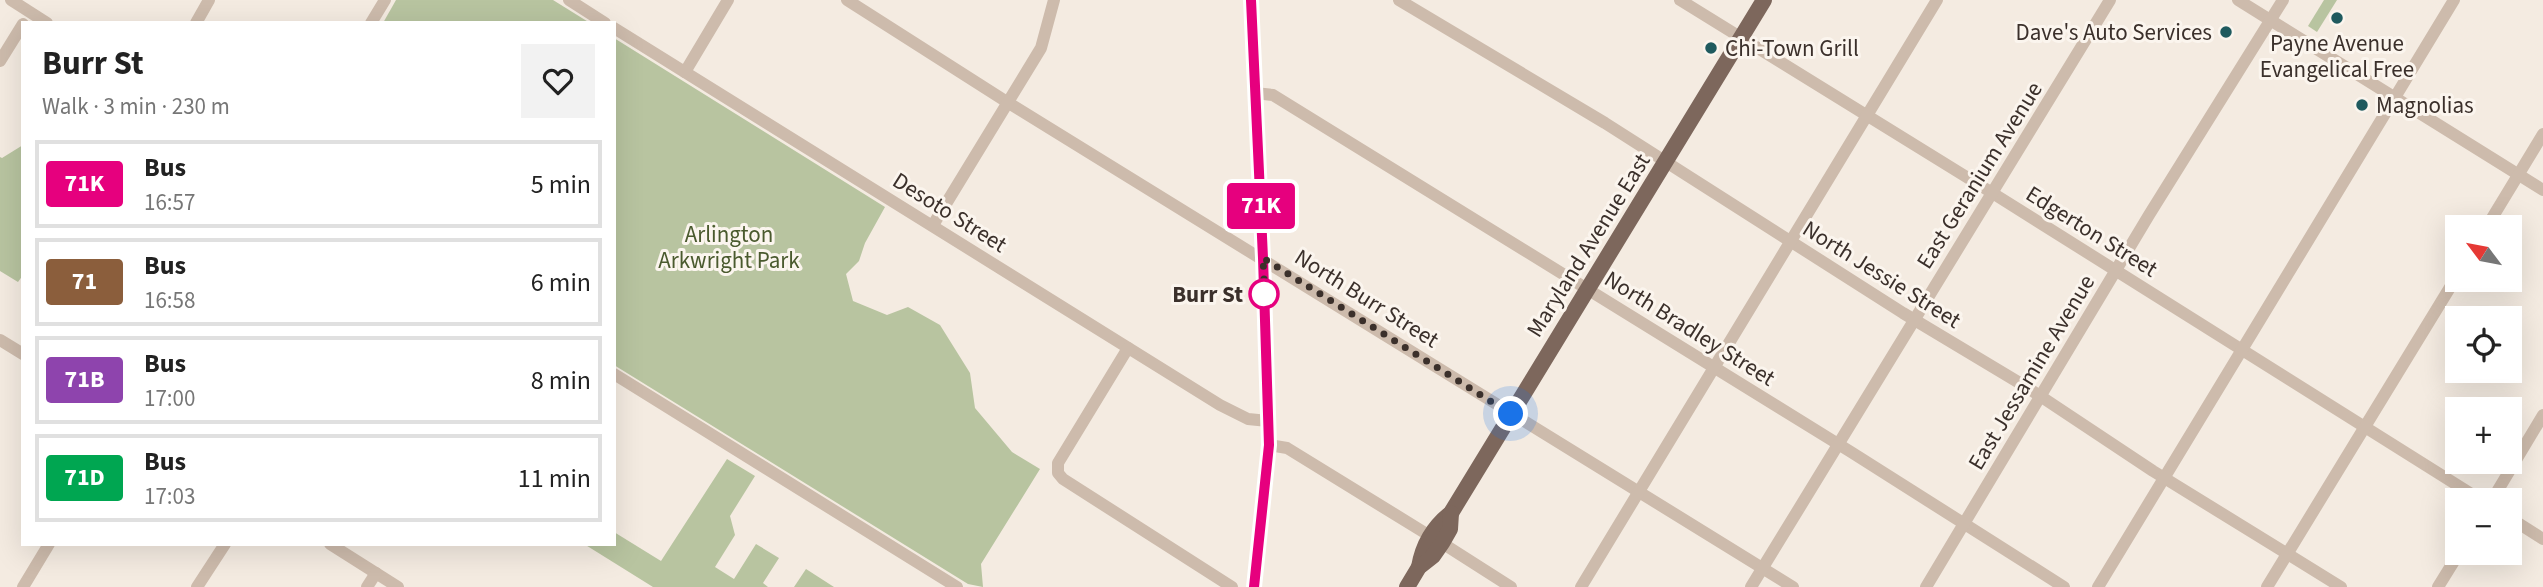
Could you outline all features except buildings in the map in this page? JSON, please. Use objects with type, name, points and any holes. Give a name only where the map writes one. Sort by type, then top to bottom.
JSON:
[{"type":"main road","name":"Maryland Avenue East","points":[[1407,587],[1419,567],[1433,556],[1436,540],[1450,529],[1451,513],[1764,0]]},
{"type":"street","points":[[11,0],[25,20],[37,0]]},
{"type":"street","points":[[197,21],[209,0]]},
{"type":"street","points":[[372,21],[385,0]]},
{"type":"street","points":[[569,0],[602,21]]},
{"type":"street","points":[[685,72],[728,0]]},
{"type":"street","name":"North Burr Street","points":[[847,0],[1007,102],[1793,587]]},
{"type":"street","points":[[933,225],[1041,48],[1054,0]]},
{"type":"street","points":[[1251,0],[1269,445],[1254,587]]},
{"type":"street","name":"North Jessie Street","points":[[1399,0],[1666,161],[2341,587]]},
{"type":"street","name":"Edgerton Street","points":[[1680,0],[2462,488]]},
{"type":"street","points":[[1581,587],[1937,0]]},
{"type":"street","name":"East Geranium Avenue","points":[[1751,587],[1994,194],[2110,0]]},
{"type":"street","points":[[2238,0],[2543,190]]},
{"type":"street","name":"East Jessamine Avenue","points":[[1926,587],[2283,0]]},
{"type":"street","points":[[2098,587],[2454,0]]},
{"type":"street","points":[[0,61],[21,27]]},
{"type":"street","name":"Desoto Street","points":[[616,29],[1236,415],[1268,421]]},
{"type":"street","name":"North Bradley Street","points":[[1255,93],[1273,95],[2064,587]]},
{"type":"street","points":[[2494,215],[2543,134]]},
{"type":"street","points":[[2267,587],[2447,292]]},
{"type":"street","points":[[0,340],[21,353]]},
{"type":"street","points":[[1128,348],[1058,463],[1058,472],[1063,479],[1232,587]]},
{"type":"street","points":[[616,375],[957,587]]},
{"type":"street","points":[[2498,488],[2543,415]]},
{"type":"street","points":[[1269,445],[1287,448],[1511,587]]},
{"type":"street","points":[[2522,526],[2543,539]]},
{"type":"street","points":[[23,587],[48,546]]},
{"type":"street","points":[[197,587],[224,546]]},
{"type":"street","points":[[333,546],[398,587]]},
{"type":"street","points":[[2438,587],[2452,565]]},
{"type":"street","points":[[367,587],[376,573]]},
{"type":"green space","points":[[396,0],[553,0],[587,21],[384,21]]},
{"type":"green space","points":[[2324,0],[2337,0],[2317,32],[2308,26]]},
{"type":"green space","name":"Arlington Arkwright Park","points":[[616,39],[885,207],[865,243],[859,261],[846,274],[853,301],[887,315],[908,307],[940,325],[970,373],[975,408],[1012,452],[1040,469],[981,564],[983,587],[968,584],[616,366]]},
{"type":"green space","points":[[21,146],[21,278],[18,282],[0,271],[0,157]]},
{"type":"green space","points":[[727,459],[755,476],[730,516],[735,535],[715,567],[734,579],[756,544],[779,558],[763,583],[768,587],[653,587],[587,546],[616,546],[616,533],[661,561]]},
{"type":"green space","points":[[806,569],[834,587],[794,587]]},
{"type":"bus line","name":"71K","points":[[1251,0],[1269,445],[1254,587]]},
{"type":"place","name":"Payne Avenue Evangelical Free","points":[[2337,18]]},
{"type":"place","name":"Dave's Auto Services","points":[[2226,32]]},
{"type":"place","name":"Chi-Town Grill","points":[[1711,48]]},
{"type":"place","name":"Magnolias","points":[[2362,105]]},
{"type":"place","name":"Burr St","points":[[1264,294]]},
{"type":"route","points":[[1264,294],[1265,299],[1263,258],[1511,414]]}]
